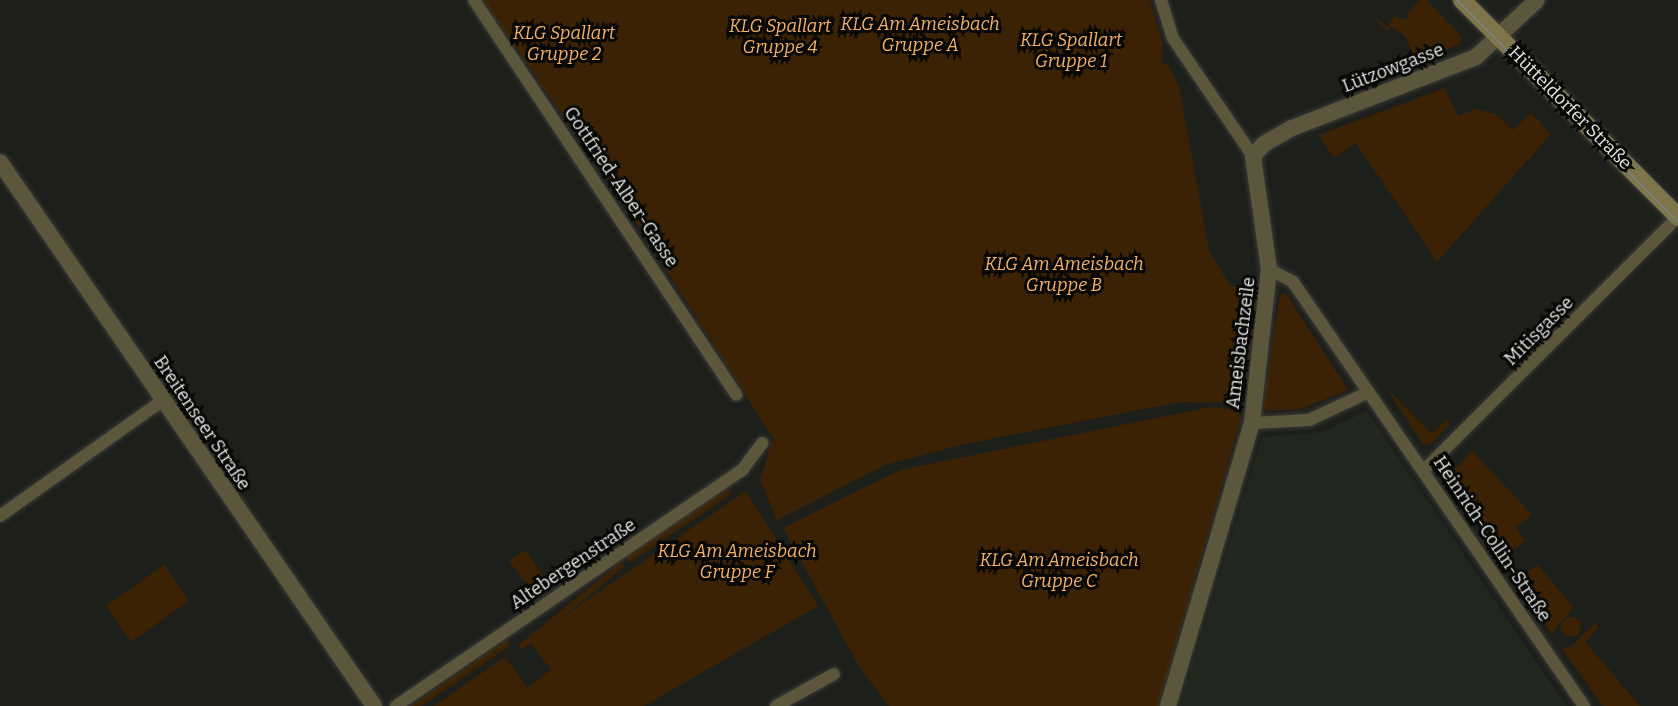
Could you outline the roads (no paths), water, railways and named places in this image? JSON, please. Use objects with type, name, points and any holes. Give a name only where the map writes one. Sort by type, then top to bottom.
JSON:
[{"type":"main road","name":"Hütteldorfer Straße","points":[[1462,0],[1678,217]]},
{"type":"street","name":"Gottfried-Alber-Gasse","points":[[474,0],[736,395]]},
{"type":"street","name":"Ameisbachzeile","points":[[1161,0],[1172,37],[1253,156],[1269,269],[1252,423],[1168,706]]},
{"type":"street","name":"Lützowgasse","points":[[1253,156],[1278,134],[1476,57],[1500,39],[1537,0]]},
{"type":"street","name":"Breitenseer Straße","points":[[0,162],[374,706]]},
{"type":"street","name":"Mitisgasse","points":[[1424,470],[1678,217]]},
{"type":"street","name":"Heinrich-Collin-Straße","points":[[1269,269],[1293,282],[1584,706]]},
{"type":"street","points":[[1252,423],[1309,420],[1369,392]]},
{"type":"street","points":[[0,516],[163,401]]},
{"type":"street","name":"Altebergenstraße","points":[[396,706],[743,470],[762,443]]},
{"type":"street","points":[[776,706],[834,674]]},
{"type":"tram line","points":[[1457,0],[1678,222]]},
{"type":"park label","name":"KLG Am Ameisbach Gruppe A","points":[[920,35]]},
{"type":"park label","name":"KLG Spallart Gruppe 4","points":[[780,37]]},
{"type":"park label","name":"KLG Spallart Gruppe 2","points":[[564,44]]},
{"type":"park label","name":"KLG Spallart Gruppe 1","points":[[1071,51]]},
{"type":"park label","name":"KLG Am Ameisbach Gruppe B","points":[[1064,275]]},
{"type":"park label","name":"KLG Am Ameisbach Gruppe F","points":[[737,562]]},
{"type":"park label","name":"KLG Am Ameisbach Gruppe C","points":[[1059,571]]}]
